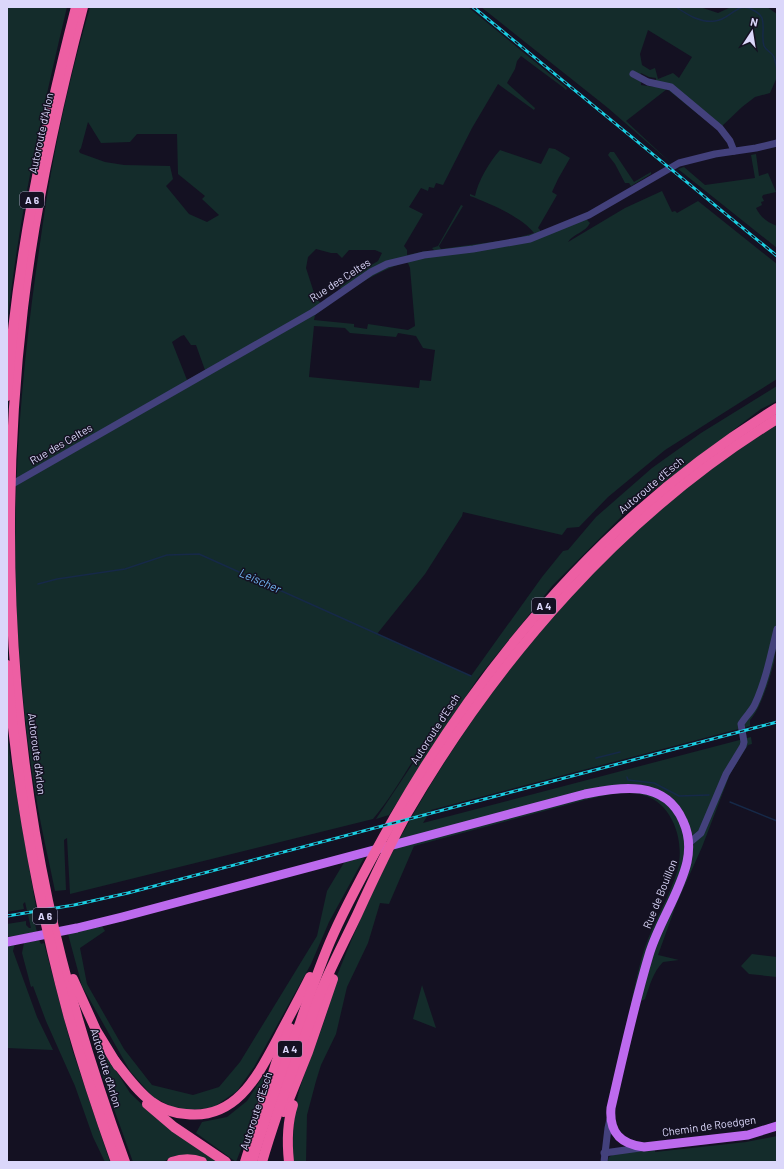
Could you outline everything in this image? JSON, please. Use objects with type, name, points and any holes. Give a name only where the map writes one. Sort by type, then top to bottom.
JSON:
[{"type":"highway","name":"Autoroute d'Arlon","points":[[7,396],[18,280],[37,169],[55,87],[76,7]]},
{"type":"highway","name":"Autoroute d'Arlon","points":[[83,7],[50,145],[27,274],[16,371],[10,506],[11,607],[21,734],[37,842],[48,900],[61,955],[98,1086],[125,1162]]},
{"type":"highway","name":"Autoroute d'Esch","points":[[252,1162],[282,1071],[332,936],[367,866],[439,743],[472,696],[527,625],[564,583],[598,548],[660,491],[726,441],[777,408]]},
{"type":"highway","name":"Autoroute d'Esch","points":[[262,1162],[279,1106],[321,991],[379,868],[405,817],[446,750],[480,702],[532,634],[602,557],[660,504],[706,467],[755,432],[777,419]]},
{"type":"highway","name":"Autoroute d'Arlon","points":[[7,665],[19,778],[29,840],[52,952],[78,1048],[116,1162]]},
{"type":"highway","name":"A 6","points":[[115,1061],[140,1091],[152,1102],[177,1114],[194,1115],[212,1113],[227,1107],[247,1090],[265,1062],[332,936]]},
{"type":"highway","name":"A 4","points":[[269,1162],[286,1108],[308,1052],[334,976],[340,949]]},
{"type":"highway","name":"A 6","points":[[61,955],[68,963],[77,991],[96,1030],[130,1086],[148,1106],[174,1127],[226,1162]]},
{"type":"highway","name":"A 6","points":[[244,1162],[278,1057],[302,994]]},
{"type":"highway","name":"A 4","points":[[289,1162],[287,1140],[290,1115],[308,1052]]},
{"type":"highway","points":[[172,1162],[184,1158],[195,1159],[202,1162]]},
{"type":"main road","name":"Rue de Bouillon","points":[[7,942],[78,928],[585,794],[609,789],[627,788],[650,791],[667,799],[682,817],[687,830],[689,843],[687,862],[682,877],[662,920],[646,966],[625,1047],[610,1117]]},
{"type":"main road","name":"Chemin de Roedgen","points":[[610,1117],[613,1127],[621,1139],[635,1146],[644,1147],[742,1136],[777,1126]]},
{"type":"street","points":[[633,74],[648,82],[671,87],[720,128],[730,141],[734,151]]},
{"type":"street","name":"Rue des Celtes","points":[[7,487],[306,316],[371,272],[387,264],[424,255],[480,248],[530,239],[589,215],[679,163],[715,154],[756,148],[777,142]]},
{"type":"street","points":[[689,843],[701,833],[726,774],[743,746],[744,742],[741,724],[754,706],[760,692],[777,629]]},
{"type":"street","name":"Rue de Bouillon","points":[[604,1162],[610,1117]]},
{"type":"street","name":"Chemin de Roedgen","points":[[604,1154],[644,1147]]},
{"type":"green space","points":[[7,7],[67,7],[40,126],[24,206],[7,327]]},
{"type":"green space","points":[[90,7],[468,7],[567,88],[566,90],[521,56],[517,61],[515,69],[507,83],[535,108],[534,110],[498,84],[472,128],[443,185],[436,183],[434,188],[429,187],[428,191],[421,188],[409,207],[423,214],[404,246],[407,250],[407,255],[426,251],[438,253],[432,248],[438,246],[461,205],[463,206],[439,246],[441,249],[513,239],[534,233],[522,221],[470,196],[470,194],[475,196],[485,172],[500,150],[541,164],[549,148],[555,149],[570,158],[552,192],[557,195],[538,228],[541,235],[589,215],[587,220],[590,223],[588,226],[568,242],[625,208],[662,191],[672,212],[675,211],[677,213],[698,201],[777,264],[777,379],[665,450],[608,497],[579,527],[567,528],[562,535],[463,512],[462,516],[425,574],[377,634],[471,676],[542,577],[563,551],[568,550],[596,517],[652,468],[701,433],[777,386],[777,401],[761,409],[628,510],[553,585],[478,678],[389,815],[376,819],[445,715],[426,740],[383,807],[373,819],[70,894],[67,838],[64,840],[66,890],[55,891],[39,814],[27,734],[17,615],[15,516],[24,369],[36,271],[55,152],[68,90]],"holes":[[[88,122],[101,143],[130,142],[137,134],[177,134],[178,174],[205,196],[202,199],[219,215],[207,222],[189,214],[166,186],[173,179],[170,166],[124,165],[105,162],[80,153],[79,151]],[[316,249],[337,253],[342,258],[349,250],[375,250],[382,253],[378,261],[340,287],[341,289],[325,299],[328,301],[323,305],[316,299],[306,268],[308,257]],[[406,262],[410,268],[415,326],[408,330],[368,324],[367,329],[354,327],[354,324],[314,320],[315,315],[347,292],[369,278]],[[314,326],[345,328],[350,333],[396,337],[398,333],[416,336],[423,348],[435,350],[431,381],[420,380],[419,388],[309,377]],[[184,335],[191,345],[196,345],[205,370],[187,380],[172,342]]]},
{"type":"green space","points":[[481,7],[700,7],[718,13],[731,7],[767,7],[777,14],[777,77],[770,93],[755,97],[720,128],[701,113],[699,115],[667,89],[626,121],[671,163],[608,108]],"holes":[[[648,30],[692,57],[679,78],[673,73],[658,79],[655,68],[650,70],[642,65],[640,54]],[[641,73],[649,77],[656,78],[655,87],[641,85],[641,81],[639,80]]]},
{"type":"green space","points":[[610,152],[614,152],[634,182],[651,172],[651,174],[631,186],[629,183],[625,183],[615,164],[608,155]]},
{"type":"green space","points":[[756,154],[759,176],[768,173],[776,192],[763,195],[762,197],[764,201],[761,202],[762,205],[756,208],[765,219],[777,226],[777,248],[678,169],[684,167],[705,185],[755,178],[751,155]]},
{"type":"green space","points":[[777,425],[777,646],[768,684],[758,708],[750,720],[750,726],[431,810],[423,823],[751,737],[752,744],[748,745],[730,774],[702,847],[676,905],[658,955],[679,960],[663,962],[654,974],[645,999],[635,1004],[631,1003],[645,947],[674,882],[679,861],[680,848],[674,824],[661,805],[651,798],[632,793],[585,800],[414,846],[389,904],[380,903],[368,943],[347,987],[336,1034],[321,1065],[307,1115],[306,1162],[293,1162],[294,1117],[299,1091],[328,1010],[334,983],[381,874],[424,796],[463,734],[506,674],[554,616],[605,562],[659,511],[717,465]]},
{"type":"green space","points":[[7,730],[10,756],[38,919],[34,920],[37,932],[7,937],[7,924],[26,921],[26,925],[31,928],[25,902],[23,904],[24,909],[7,912]]},
{"type":"green space","points":[[364,858],[329,922],[311,964],[254,1067],[237,1091],[214,1107],[193,1110],[176,1109],[153,1097],[130,1071],[82,986],[68,934],[102,926],[105,931],[80,948],[87,984],[124,1049],[152,1085],[193,1095],[219,1087],[240,1062],[317,936],[327,891],[345,861]]},
{"type":"green space","points":[[39,940],[41,944],[44,943],[72,1049],[110,1162],[105,1162],[93,1137],[75,1086],[46,1021],[33,986],[31,987],[22,953],[24,943]]},
{"type":"green space","points":[[15,943],[13,951],[37,1017],[53,1050],[7,1048],[7,944]]},
{"type":"green space","points":[[752,954],[777,957],[777,977],[749,974],[741,966]]},
{"type":"green space","points":[[422,985],[436,1028],[413,1019]]},
{"type":"green space","points":[[90,1029],[130,1093],[156,1118],[220,1162],[207,1162],[193,1155],[174,1156],[163,1162],[133,1162],[105,1084]]},
{"type":"green space","points":[[265,1073],[270,1075],[236,1162],[196,1133],[202,1122],[227,1117],[247,1101]]},
{"type":"green space","points":[[777,1136],[777,1162],[607,1162],[609,1157],[614,1154],[655,1149],[655,1152],[746,1142]]},
{"type":"waterway","points":[[676,7],[694,18],[704,21],[721,20],[743,7],[756,12],[763,21],[764,46],[773,55],[777,69]]},
{"type":"waterway","name":"Leischer","points":[[38,584],[57,579],[125,569],[167,555],[199,554],[471,676]]},
{"type":"waterway","name":"Leischer","points":[[596,758],[620,752]]},
{"type":"waterway","name":"Leischer","points":[[627,777],[628,780],[654,783],[679,796],[709,795]]},
{"type":"waterway","name":"Leischer","points":[[730,802],[777,821]]},
{"type":"railway","points":[[473,7],[777,256]]},
{"type":"railway","points":[[7,916],[74,905],[128,893],[777,722]]}]
